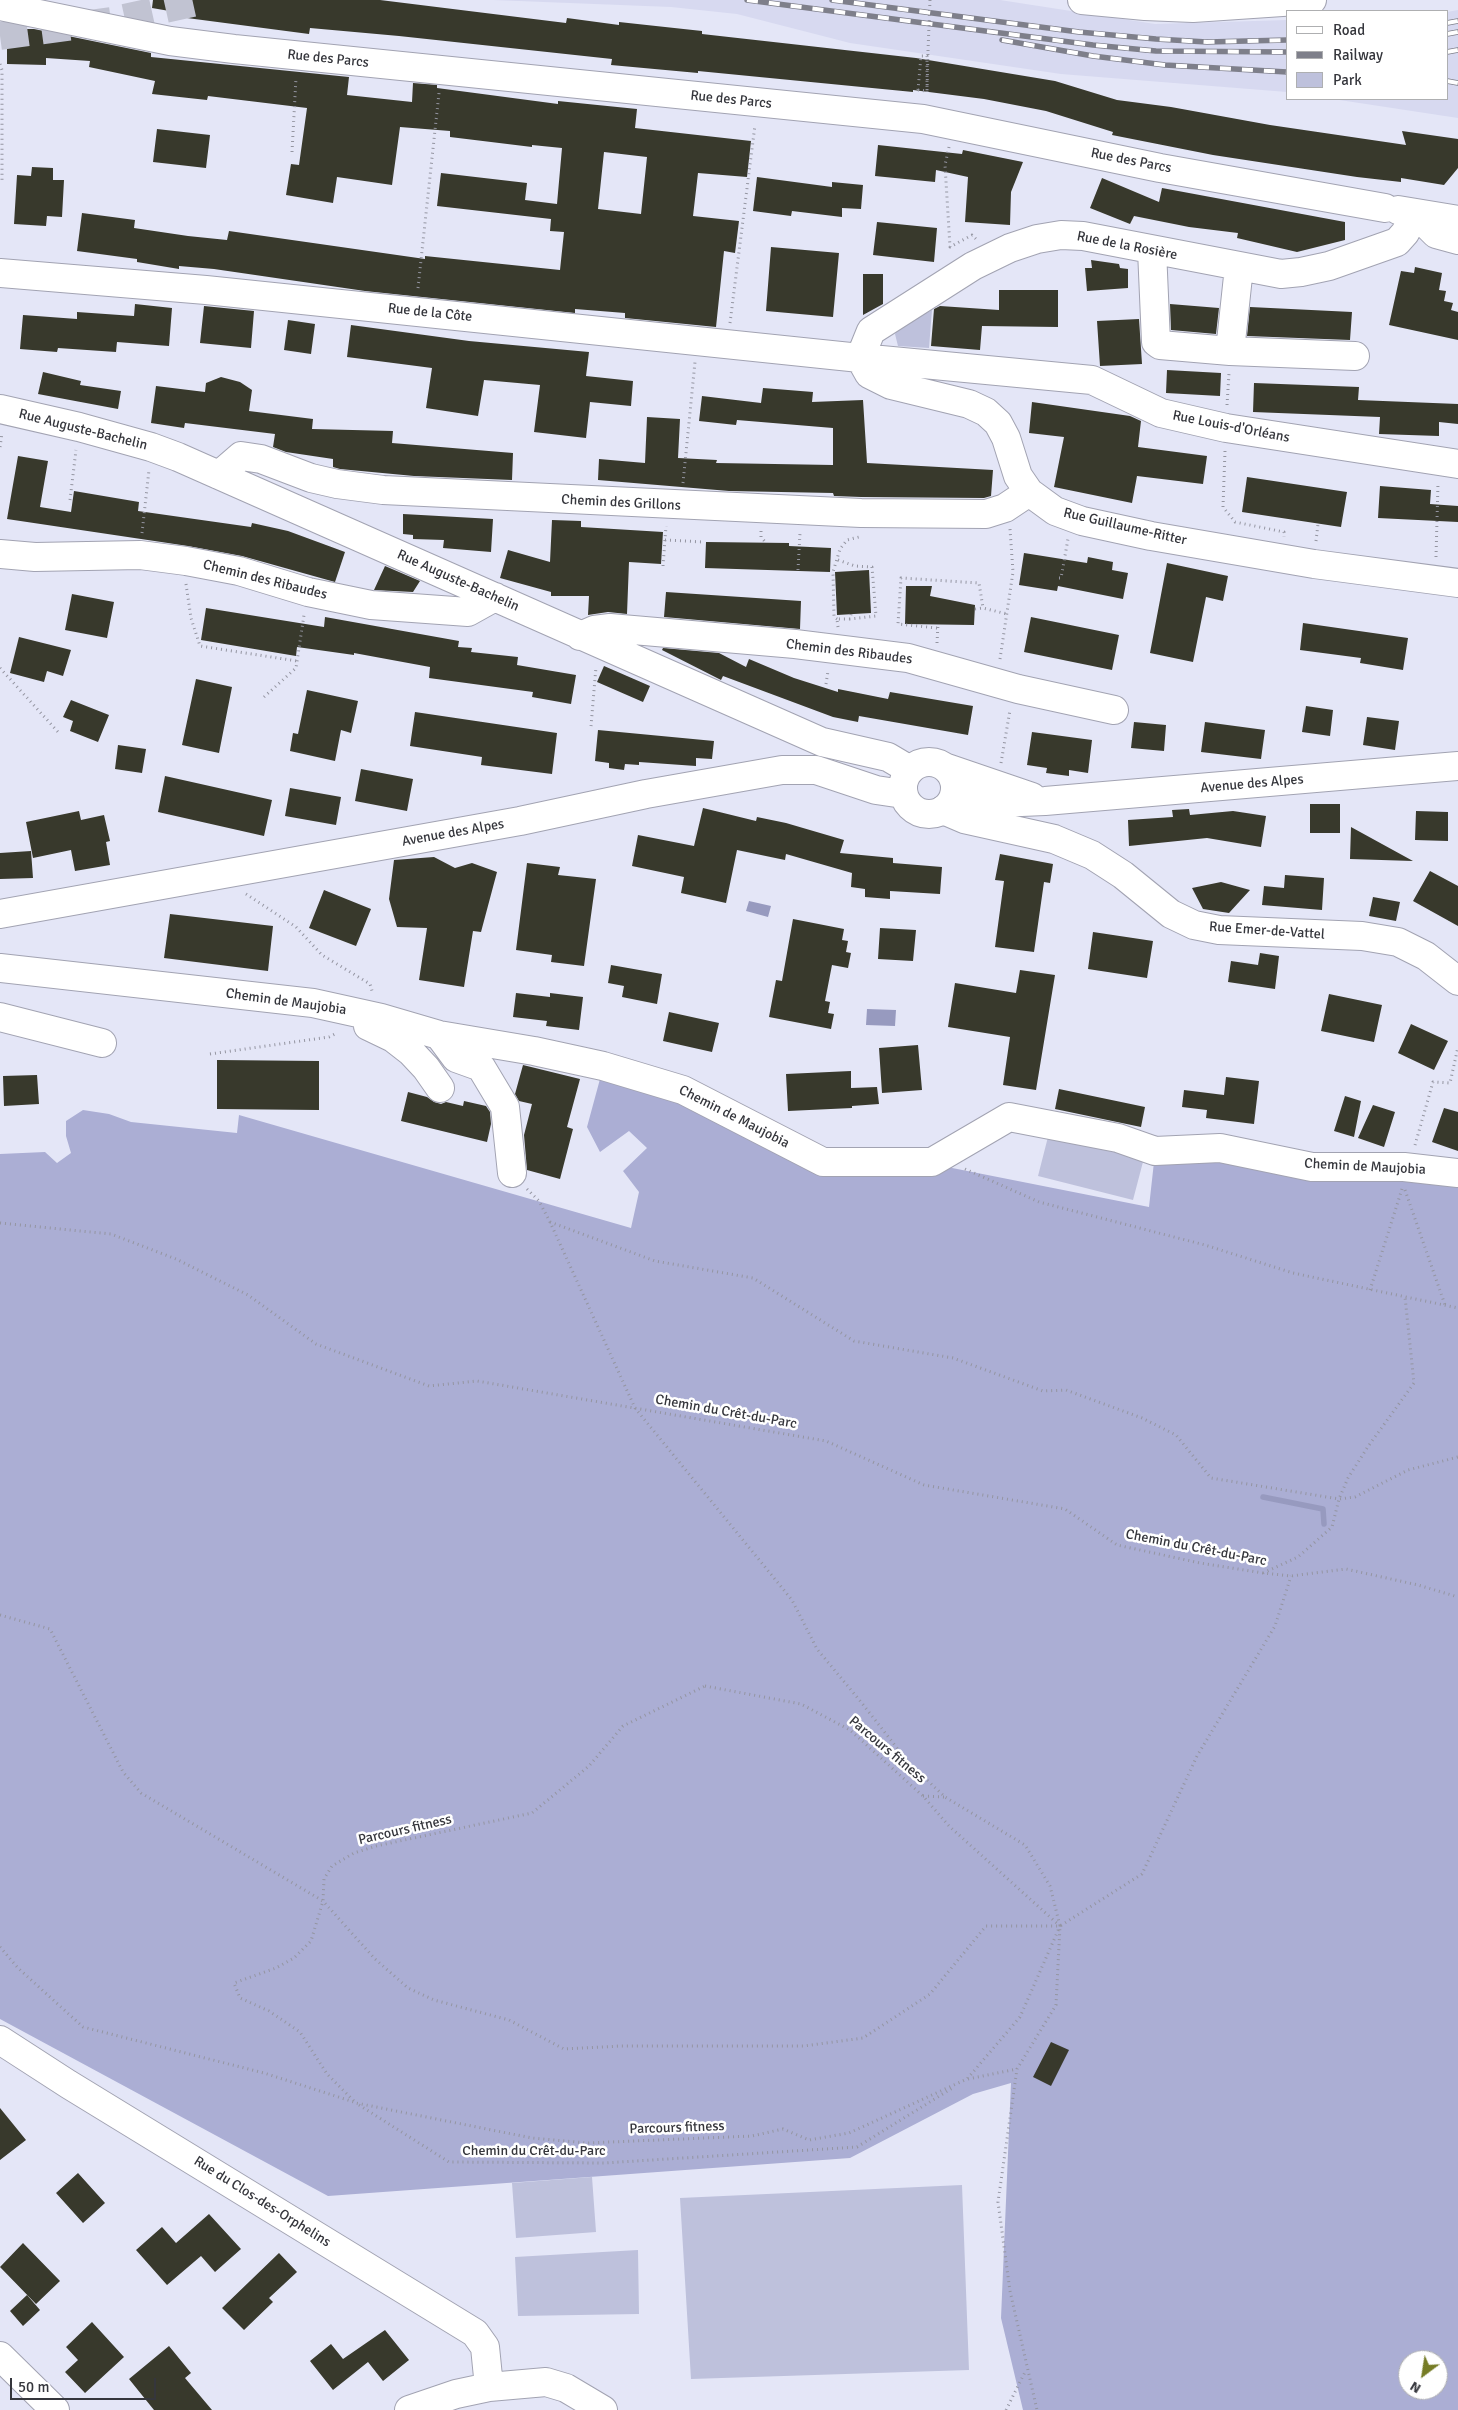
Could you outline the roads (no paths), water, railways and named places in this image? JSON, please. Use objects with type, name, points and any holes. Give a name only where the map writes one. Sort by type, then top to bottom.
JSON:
[{"type":"main road","points":[[1082,0],[1193,8],[1312,0]]},
{"type":"main road","name":"Rue des Parcs","points":[[0,6],[170,41],[234,49],[923,119],[1160,168],[1458,220]]},
{"type":"main road","points":[[1416,213],[1436,234],[1458,240]]},
{"type":"main road","name":"Rue de la Rosière","points":[[860,358],[871,331],[973,266],[1037,239],[1061,235],[1083,236],[1281,274],[1329,266],[1397,242],[1405,233],[1416,213]]},
{"type":"main road","points":[[1152,250],[1156,342],[1166,347],[1355,356]]},
{"type":"main road","points":[[1230,351],[1239,267]]},
{"type":"main road","name":"Rue de la Côte","points":[[0,273],[206,290],[860,358]]},
{"type":"main road","name":"Rue Louis-d'Orléans","points":[[860,358],[1092,380],[1161,413],[1226,428],[1448,470]]},
{"type":"main road","name":"Rue Guillaume-Ritter","points":[[860,358],[869,374],[891,385],[969,404],[986,412],[998,422],[1006,438],[1018,476],[1029,492],[1055,511],[1072,517],[1160,538],[1314,564],[1446,581]]},
{"type":"main road","name":"Rue Auguste-Bachelin","points":[[0,409],[79,427],[151,447],[219,475],[822,742],[888,757],[906,782]]},
{"type":"main road","name":"Chemin des Grillons","points":[[219,475],[241,456],[261,459],[311,478],[337,484],[383,490],[861,514],[986,514],[1005,508],[1029,492]]},
{"type":"main road","name":"Chemin des Ribaudes","points":[[0,554],[35,557],[140,555],[186,561],[239,570],[308,592],[371,605],[468,612],[494,597]]},
{"type":"main road","name":"Chemin des Ribaudes","points":[[589,640],[594,630],[610,628],[832,648],[908,658],[1006,686],[1114,710]]},
{"type":"main road","points":[[924,762],[932,762],[946,768],[955,782],[954,798],[947,808],[927,814],[919,813],[906,802],[906,782],[924,762]]},
{"type":"main road","name":"Avenue des Alpes","points":[[947,808],[1458,766]]},
{"type":"main road","name":"Avenue des Alpes","points":[[946,768],[1045,801]]},
{"type":"main road","name":"Avenue des Alpes","points":[[0,914],[520,821],[646,794],[782,770],[816,770],[876,790],[906,782]]},
{"type":"main road","name":"Rue Emer-de-Vattel","points":[[947,808],[964,819],[1054,839],[1092,854],[1123,875],[1171,914],[1194,925],[1219,930],[1362,936],[1398,942],[1426,956],[1458,981]]},
{"type":"main road","name":"Chemin de Maujobia","points":[[0,968],[312,1003],[439,1035],[595,1064],[683,1090],[823,1162],[932,1162],[1009,1117],[1118,1138],[1155,1151],[1220,1148],[1312,1168],[1404,1168],[1458,1173]]},
{"type":"main road","points":[[0,1017],[102,1044]]},
{"type":"main road","points":[[365,1017],[368,1026],[393,1038],[411,1052],[426,1068],[440,1088]]},
{"type":"main road","points":[[439,1035],[456,1058],[481,1066],[505,1106],[512,1173]]},
{"type":"main road","name":"Rue du Clos-des-Orphelins","points":[[0,2040],[68,2084],[475,2333],[485,2347],[489,2387]]},
{"type":"main road","points":[[0,2356],[55,2410]]},
{"type":"main road","points":[[409,2410],[456,2394],[489,2387],[546,2382],[566,2388],[603,2410]]},
{"type":"waterway","points":[[1263,1497],[1323,1509],[1324,1524]]},
{"type":"tunnel","points":[[0,36],[111,21],[206,0]]},
{"type":"railway","points":[[747,0],[1093,45],[1156,51],[1286,52]]},
{"type":"railway","points":[[832,0],[1079,32],[1156,39],[1207,42],[1286,40]]},
{"type":"railway","points":[[1448,23],[1458,21]]},
{"type":"railway","points":[[1448,34],[1458,32]]},
{"type":"railway","points":[[1002,40],[1093,56],[1165,65],[1286,72]]},
{"type":"railway","points":[[1448,52],[1458,50]]},
{"type":"railway","points":[[1448,81],[1458,83]]}]
